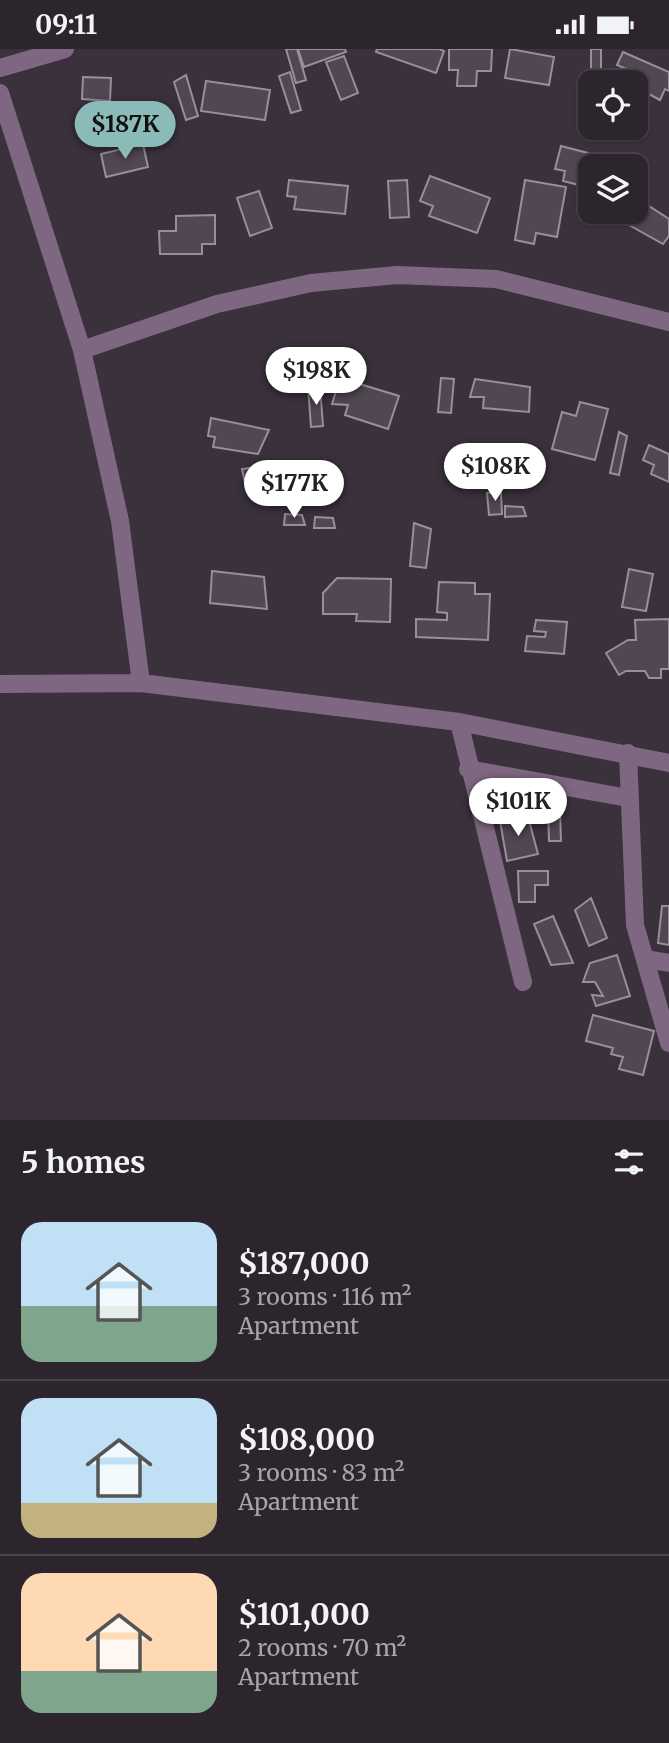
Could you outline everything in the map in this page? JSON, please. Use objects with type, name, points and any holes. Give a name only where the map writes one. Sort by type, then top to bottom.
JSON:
[{"type":"street","points":[[0,68],[65,49]]},
{"type":"street","points":[[0,93],[82,350],[120,521],[141,683]]},
{"type":"street","points":[[82,350],[217,304],[311,283],[397,275],[496,279],[669,322]]},
{"type":"street","points":[[0,684],[141,683],[459,722],[669,762]]},
{"type":"street","points":[[459,722],[468,769],[523,982]]},
{"type":"street","points":[[628,753],[635,925],[669,1043]]},
{"type":"street","points":[[468,769],[628,798]]},
{"type":"street","points":[[646,959],[669,963]]},
{"type":"building","points":[[286,49],[297,49],[306,80],[296,83]]},
{"type":"building","points":[[298,49],[345,49],[346,52],[304,67]]},
{"type":"building","points":[[377,49],[444,51],[436,73],[376,52]]},
{"type":"building","points":[[449,49],[492,49],[491,71],[477,71],[476,86],[457,86],[458,70],[449,70]]},
{"type":"building","points":[[510,49],[554,57],[549,85],[505,78]]},
{"type":"building","points":[[591,49],[601,49],[601,70],[591,70]]},
{"type":"building","points":[[623,52],[669,72],[669,91],[665,89],[660,100],[648,94],[648,70],[629,70],[617,65]]},
{"type":"building","points":[[344,56],[358,93],[341,100],[326,62]]},
{"type":"building","points":[[290,72],[301,110],[291,113],[279,76]]},
{"type":"building","points":[[186,75],[198,116],[186,120],[174,82]]},
{"type":"building","points":[[83,77],[111,78],[110,101],[82,99]]},
{"type":"building","points":[[206,81],[270,90],[265,120],[201,111]]},
{"type":"building","points":[[93,108],[157,113],[155,141],[103,138],[103,130],[91,129]]},
{"type":"building","points":[[143,144],[148,167],[106,177],[101,154]]},
{"type":"building","points":[[561,146],[592,154],[578,154],[578,185],[563,181],[565,171],[555,169]]},
{"type":"building","points":[[430,176],[490,198],[477,233],[429,216],[433,206],[420,201]]},
{"type":"building","points":[[289,180],[348,186],[345,214],[294,209],[296,197],[287,196]]},
{"type":"building","points":[[407,180],[409,217],[390,218],[388,181]]},
{"type":"building","points":[[525,180],[566,187],[557,237],[536,233],[534,244],[515,240]]},
{"type":"building","points":[[259,191],[272,228],[250,236],[237,198]]},
{"type":"building","points":[[648,205],[669,219],[669,236],[663,244],[627,224],[648,224]]},
{"type":"building","points":[[215,215],[215,244],[202,244],[202,254],[160,254],[159,231],[176,231],[176,216]]},
{"type":"building","points":[[340,378],[399,396],[388,429],[345,415],[348,405],[332,404]]},
{"type":"building","points":[[441,378],[454,379],[451,413],[438,412]]},
{"type":"building","points":[[475,379],[530,387],[529,412],[483,408],[484,397],[470,397]]},
{"type":"building","points":[[320,386],[323,426],[311,427],[308,387]]},
{"type":"building","points":[[580,402],[608,409],[595,460],[552,449],[562,412],[576,416]]},
{"type":"building","points":[[211,418],[269,430],[258,454],[213,447],[215,437],[208,436]]},
{"type":"building","points":[[619,432],[627,436],[619,475],[610,473]]},
{"type":"building","points":[[649,445],[669,454],[669,482],[651,474],[654,465],[643,460]]},
{"type":"building","points":[[278,464],[280,478],[245,483],[242,469]]},
{"type":"building","points":[[501,492],[502,514],[489,515],[487,493]]},
{"type":"building","points":[[505,506],[523,507],[526,516],[505,517]]},
{"type":"building","points":[[285,514],[302,515],[305,525],[284,525]]},
{"type":"building","points":[[315,517],[333,518],[335,528],[314,528]]},
{"type":"building","points":[[414,523],[431,529],[426,568],[410,566]]},
{"type":"building","points":[[629,569],[653,574],[646,611],[622,607]]},
{"type":"building","points":[[212,571],[264,577],[267,609],[210,603]]},
{"type":"building","points":[[337,578],[391,579],[390,622],[356,621],[357,614],[323,614],[323,593]]},
{"type":"building","points":[[439,582],[475,583],[475,594],[490,594],[488,640],[416,637],[416,619],[447,620],[447,613],[437,612]]},
{"type":"building","points":[[669,619],[669,669],[661,669],[661,678],[649,678],[645,671],[626,671],[619,675],[606,653],[628,640],[636,640],[635,620]]},
{"type":"building","points":[[536,620],[567,622],[564,654],[525,651],[527,636],[545,637],[546,632],[534,631]]},
{"type":"building","points":[[548,811],[560,811],[561,841],[549,841]]},
{"type":"building","points":[[527,813],[538,854],[507,861],[500,821]]},
{"type":"building","points":[[518,871],[548,871],[548,885],[535,885],[535,902],[519,902]]},
{"type":"building","points":[[591,898],[607,938],[589,946],[575,910]]},
{"type":"building","points":[[662,906],[669,906],[669,945],[658,943]]},
{"type":"building","points":[[553,916],[573,963],[551,965],[534,924]]},
{"type":"building","points":[[617,955],[630,996],[596,1006],[592,995],[603,996],[595,982],[583,982],[590,963]]},
{"type":"building","points":[[593,1015],[654,1031],[643,1075],[619,1069],[623,1057],[611,1054],[613,1048],[586,1041]]}]
